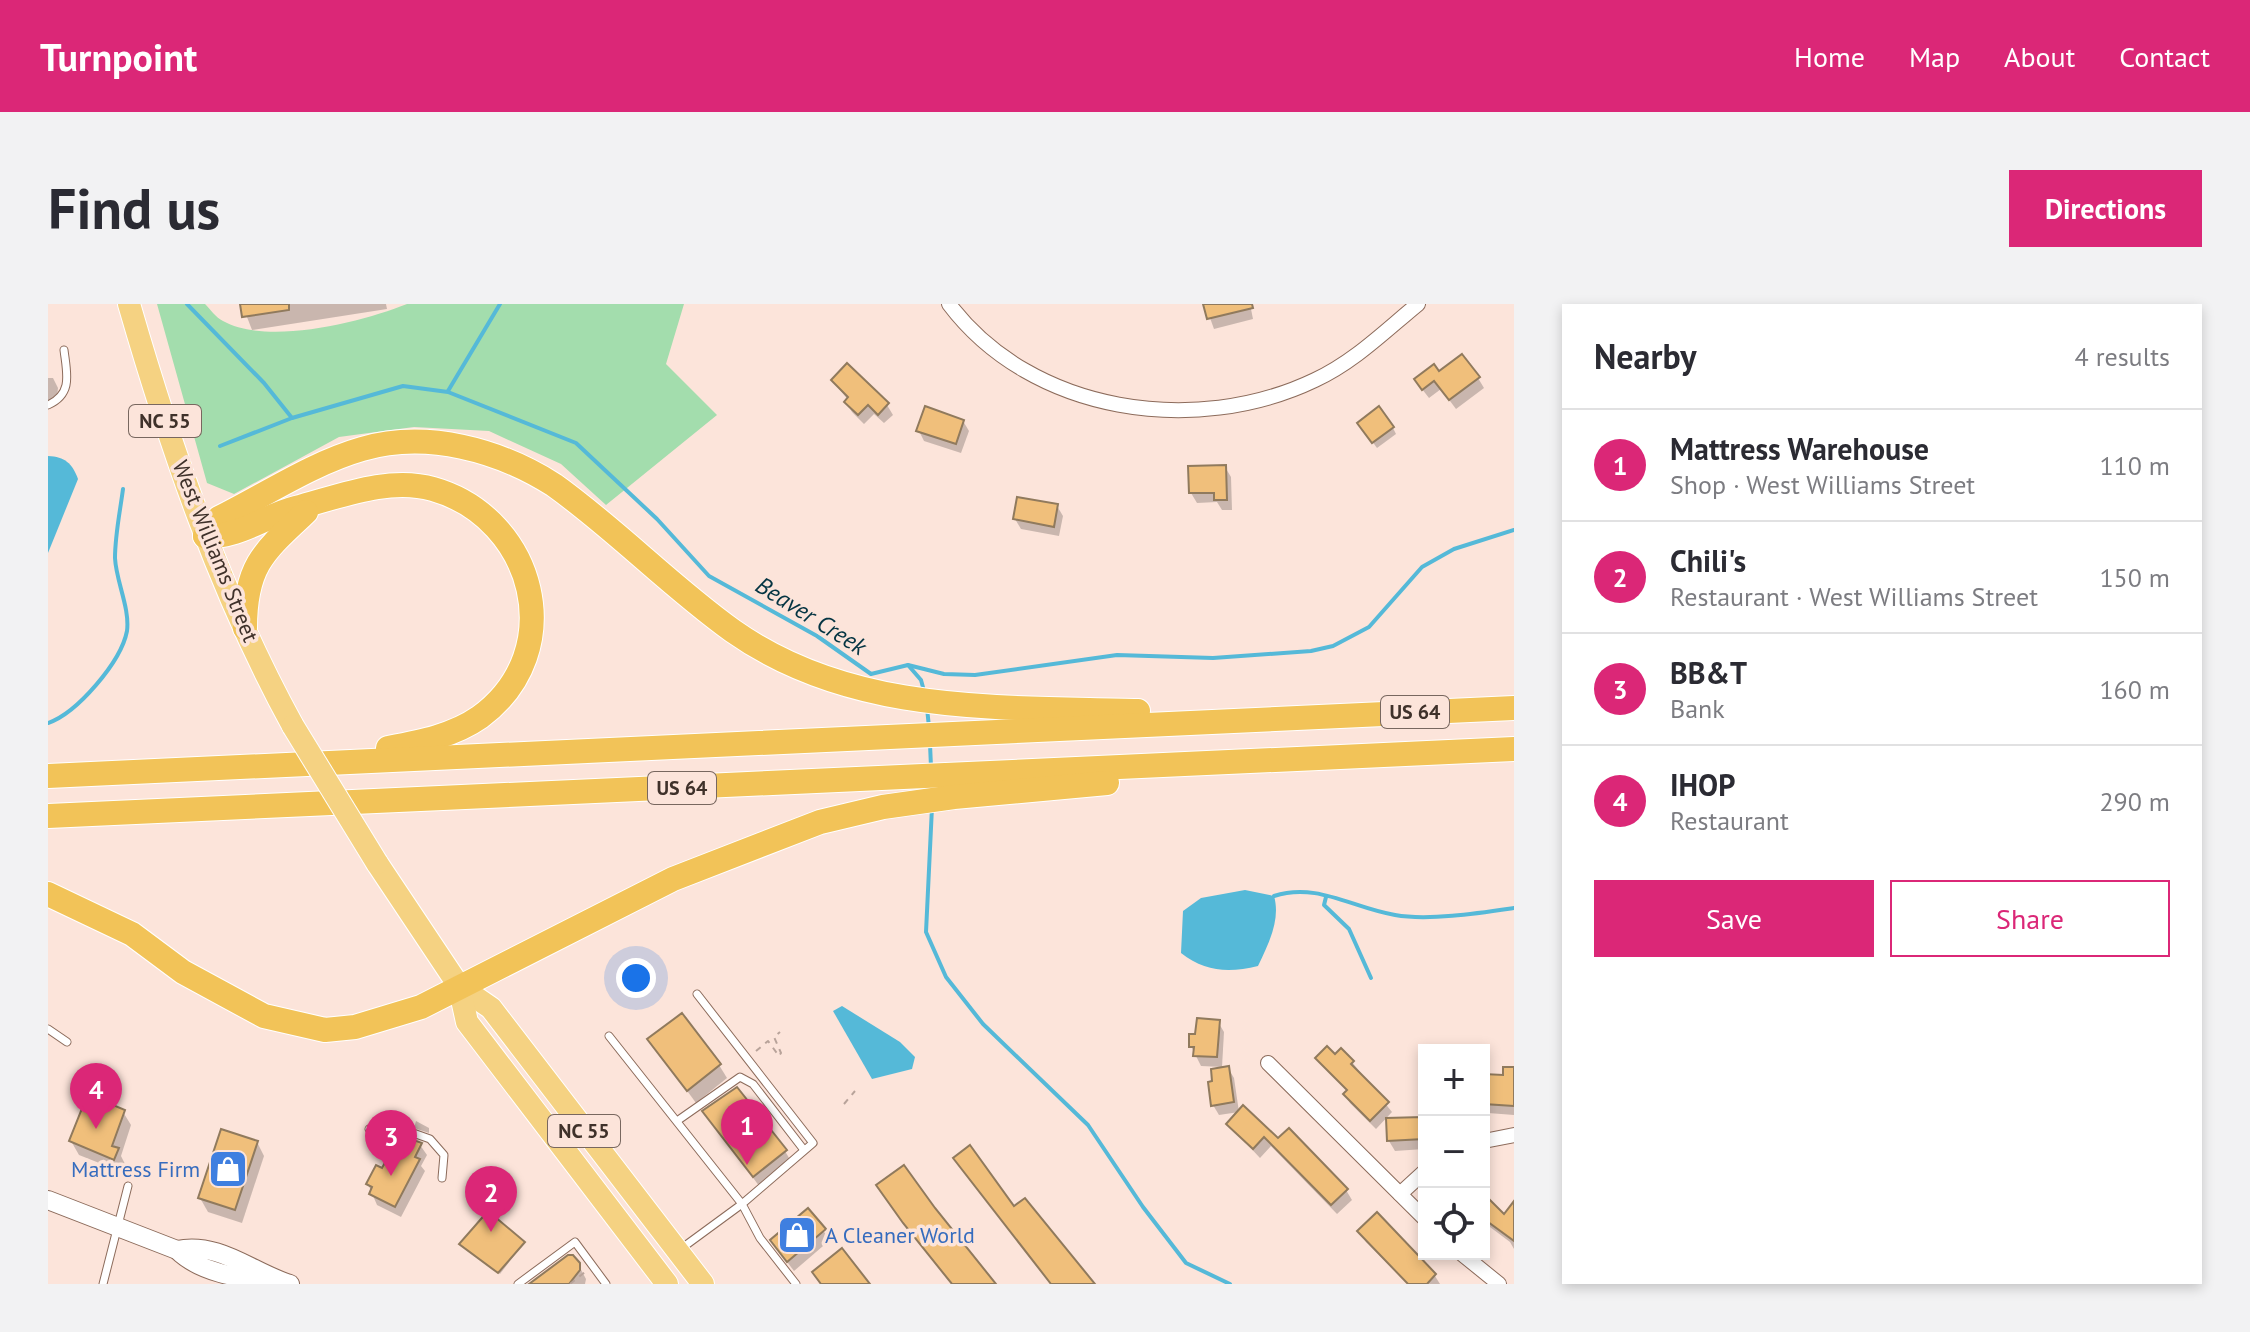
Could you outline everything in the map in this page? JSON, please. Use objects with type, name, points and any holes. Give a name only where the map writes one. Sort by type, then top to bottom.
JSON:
[{"type":"highway","points":[[205,536],[219,518],[363,448],[440,443],[472,448],[529,469],[554,485],[736,633],[775,656],[858,689],[961,705],[1315,717]]},
{"type":"highway","points":[[205,536],[225,537],[297,507],[313,506],[355,492],[405,485],[430,488],[479,510],[515,550],[524,572],[532,611],[530,638],[521,667],[498,700],[478,718],[451,733],[423,742],[289,765]]},
{"type":"highway","points":[[245,628],[250,585],[261,559],[272,542],[313,506]]},
{"type":"highway","name":"US 64","points":[[48,776],[1514,708]]},
{"type":"highway","name":"US 64","points":[[48,816],[1514,749]]},
{"type":"highway","points":[[48,894],[132,934],[183,972],[235,1002],[293,1025],[325,1030],[355,1027],[421,1007],[673,879],[820,822],[883,807],[954,797],[1113,783],[1316,758]]},
{"type":"main road","name":"West Williams Street","points":[[129,304],[153,387],[205,536],[281,703],[377,863],[459,986]]},
{"type":"main road","name":"NC 55","points":[[459,986],[491,1008],[703,1284]]},
{"type":"main road","name":"NC 55","points":[[459,986],[467,1022],[667,1284]]},
{"type":"street","points":[[949,304],[990,346],[1065,388],[1118,405],[1186,412],[1241,404],[1317,379],[1362,351],[1418,304]]},
{"type":"street","points":[[1268,1063],[1418,1212]]},
{"type":"street","points":[[1490,1140],[1514,1135]]},
{"type":"street","points":[[1400,1194],[1418,1178]]},
{"type":"street","points":[[48,1200],[177,1250],[193,1247],[254,1265],[269,1278],[290,1284]]},
{"type":"street","points":[[1469,1260],[1499,1284]]},
{"type":"lane","points":[[48,405],[61,400],[67,389],[64,350]]},
{"type":"lane","points":[[677,1252],[742,1204],[813,1143],[697,994]]},
{"type":"lane","points":[[48,1029],[67,1042]]},
{"type":"lane","points":[[609,1036],[742,1204],[760,1238],[796,1284]]},
{"type":"lane","points":[[677,1121],[740,1077],[753,1084],[804,1150]]},
{"type":"lane","points":[[369,1129],[385,1123],[430,1139],[444,1155],[442,1178]]},
{"type":"lane","points":[[103,1284],[120,1230],[128,1186]]},
{"type":"lane","points":[[518,1284],[575,1242],[606,1284]]},
{"type":"path","points":[[755,1051],[780,1032]]},
{"type":"path","points":[[768,1041],[779,1056],[781,1053],[774,1037]]},
{"type":"path","points":[[844,1104],[855,1091]]},
{"type":"path","points":[[570,1284],[589,1269]]},
{"type":"green space","points":[[157,304],[205,304],[223,321],[242,328],[289,331],[341,324],[407,304],[684,304],[666,364],[717,415],[606,505],[561,464],[489,431],[414,427],[339,437],[234,494],[207,483]]},
{"type":"water","points":[[48,456],[67,462],[78,479],[48,553]]},
{"type":"water","points":[[1245,890],[1274,896],[1276,905],[1272,932],[1258,966],[1237,970],[1218,969],[1199,964],[1181,953],[1183,911],[1201,898]]},
{"type":"water","points":[[842,1006],[900,1042],[915,1057],[912,1069],[872,1079],[833,1011]]},
{"type":"building","points":[[240,304],[289,304],[289,310],[242,317]]},
{"type":"building","points":[[1203,304],[1252,304],[1253,308],[1207,319]]},
{"type":"building","points":[[1462,354],[1480,377],[1449,400],[1434,381],[1422,390],[1414,379],[1434,364],[1439,371]]},
{"type":"building","points":[[847,363],[889,403],[878,415],[868,405],[858,415],[844,402],[848,397],[831,380]]},
{"type":"building","points":[[925,406],[964,420],[956,444],[916,431]]},
{"type":"building","points":[[1379,406],[1394,427],[1372,443],[1357,423]]},
{"type":"building","points":[[1226,465],[1227,500],[1214,500],[1214,493],[1189,493],[1188,466]]},
{"type":"building","points":[[1017,497],[1058,504],[1054,527],[1013,519]]},
{"type":"building","points":[[682,1013],[721,1064],[687,1091],[647,1039]]},
{"type":"building","points":[[1197,1018],[1220,1020],[1217,1057],[1193,1056],[1194,1047],[1189,1047],[1189,1034],[1195,1034]]},
{"type":"building","points":[[1327,1046],[1335,1054],[1341,1048],[1354,1061],[1351,1064],[1389,1102],[1370,1121],[1343,1094],[1347,1090],[1315,1058]]},
{"type":"building","points":[[1229,1066],[1234,1102],[1211,1106],[1208,1082],[1212,1081],[1211,1069]]},
{"type":"building","points":[[1503,1067],[1514,1067],[1514,1106],[1490,1104],[1490,1074],[1503,1075]]},
{"type":"building","points":[[737,1087],[787,1150],[753,1177],[702,1111]]},
{"type":"building","points":[[85,1101],[104,1107],[106,1102],[125,1110],[112,1146],[119,1148],[114,1160],[69,1141]]},
{"type":"building","points":[[1243,1105],[1278,1138],[1289,1128],[1348,1189],[1331,1205],[1264,1137],[1253,1149],[1226,1124]]},
{"type":"building","points":[[1418,1117],[1418,1139],[1387,1141],[1386,1118]]},
{"type":"building","name":"Mattress Firm","points":[[221,1129],[258,1141],[235,1210],[198,1198]]},
{"type":"building","points":[[405,1137],[422,1143],[415,1157],[420,1159],[395,1207],[369,1194],[372,1187],[366,1184],[376,1165],[382,1168],[394,1146],[399,1148]]},
{"type":"building","points":[[970,1145],[1014,1206],[1025,1198],[1095,1284],[1051,1284],[953,1158]]},
{"type":"building","points":[[904,1165],[996,1284],[952,1284],[903,1223],[876,1185]]},
{"type":"building","points":[[1490,1200],[1504,1214],[1514,1201],[1514,1241],[1490,1223]]},
{"type":"building","name":"A Cleaner World","points":[[808,1208],[826,1229],[787,1262],[770,1240]]},
{"type":"building","points":[[488,1211],[525,1242],[498,1273],[459,1244]]},
{"type":"building","points":[[1377,1212],[1418,1255],[1418,1260],[1423,1260],[1436,1274],[1427,1284],[1408,1284],[1357,1231]]},
{"type":"building","points":[[842,1248],[870,1284],[821,1284],[812,1272]]},
{"type":"building","points":[[568,1255],[573,1255],[580,1263],[580,1270],[569,1284],[529,1284]]},
{"type":"waterway","points":[[187,304],[264,383],[292,418]]},
{"type":"waterway","points":[[448,391],[500,304]]},
{"type":"waterway","name":"Beaver Creek","points":[[220,446],[292,418],[403,386],[448,392],[576,443],[657,519],[709,576],[817,636],[871,674],[908,665],[944,674],[975,675],[1117,655],[1213,658],[1311,651],[1333,646],[1369,627],[1422,567],[1454,549],[1514,530]]},
{"type":"waterway","name":"Beaver Creek","points":[[48,723],[72,709],[96,685],[116,657],[127,631],[127,613],[115,558],[123,489]]},
{"type":"waterway","points":[[908,665],[921,680],[924,691]]},
{"type":"waterway","points":[[927,708],[929,727]]},
{"type":"waterway","points":[[930,744],[931,767]]},
{"type":"waterway","points":[[932,807],[926,932],[946,977],[983,1024],[1088,1125],[1143,1207],[1186,1263],[1230,1284]]},
{"type":"waterway","points":[[1274,896],[1305,892],[1320,894],[1379,912],[1408,917],[1454,916],[1514,908]]},
{"type":"waterway","points":[[1326,897],[1324,905],[1349,929],[1371,978]]},
{"type":"place","name":"IHOP","points":[[96,1129]]},
{"type":"place","name":"Mattress Warehouse","points":[[747,1165]]},
{"type":"place","name":"Mattress Firm","points":[[228,1169]]},
{"type":"place","name":"BB&T","points":[[391,1176]]},
{"type":"place","name":"Chili's","points":[[491,1232]]},
{"type":"place","name":"A Cleaner World","points":[[797,1235]]}]
